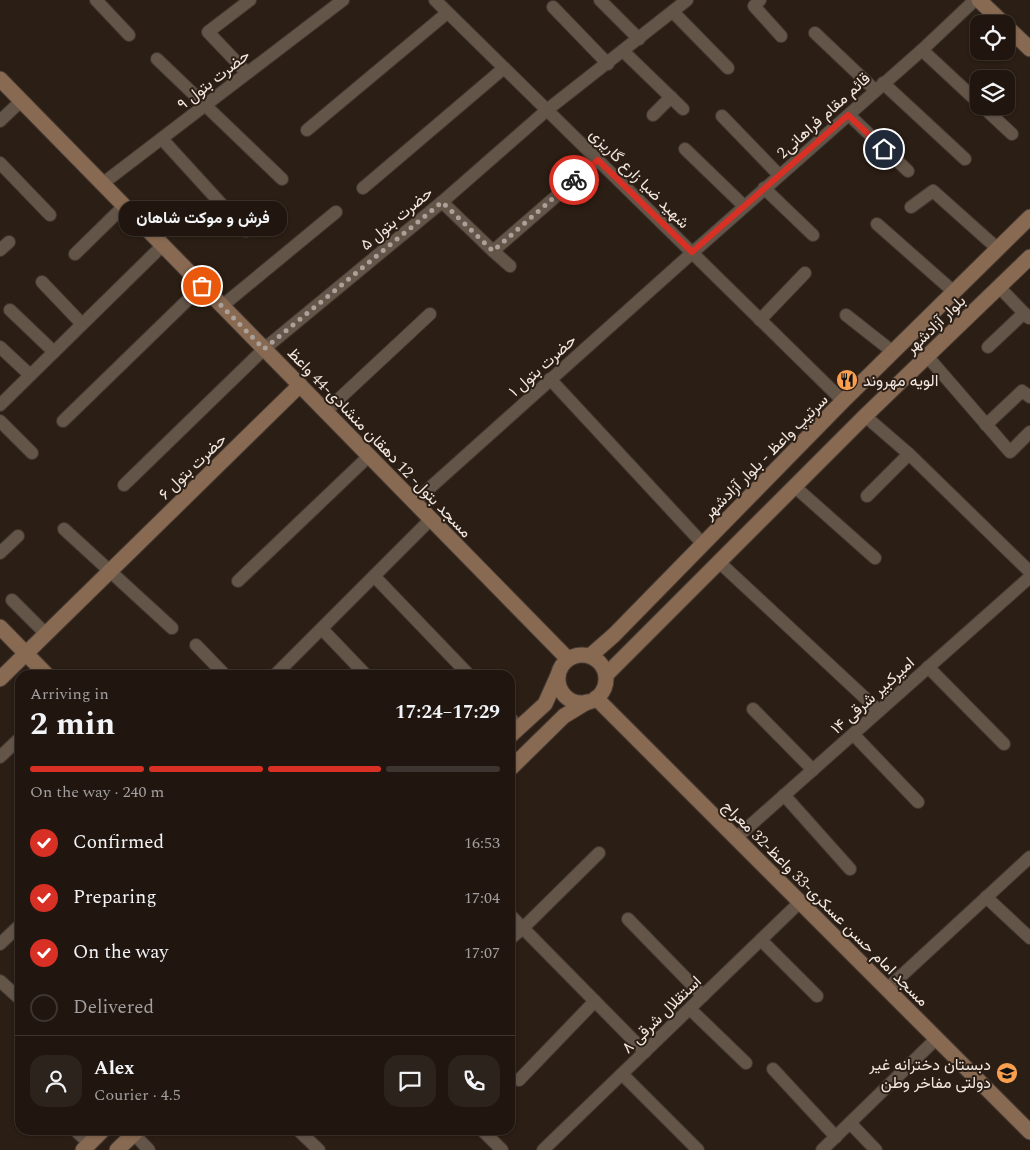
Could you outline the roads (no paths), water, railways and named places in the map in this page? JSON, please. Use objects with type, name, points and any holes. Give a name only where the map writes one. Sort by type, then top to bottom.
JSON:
[{"type":"street","points":[[96,0],[129,35]]},
{"type":"street","points":[[248,73],[208,32],[250,0]]},
{"type":"street","name":"حضرت بتول ۹","points":[[102,184],[343,0]]},
{"type":"street","points":[[600,0],[639,39]]},
{"type":"street","name":"حضرت بتول ۵","points":[[124,485],[264,349],[442,202],[547,110],[688,0]]},
{"type":"street","points":[[760,0],[754,6],[781,36]]},
{"type":"street","name":"2قائم مقام فراهانی","points":[[692,252],[922,50],[976,0]]},
{"type":"street","points":[[980,0],[995,15]]},
{"type":"street","points":[[307,130],[444,5]]},
{"type":"street","name":"شهید ضیا زارع گاریزی","points":[[444,5],[504,68],[843,401]]},
{"type":"street","points":[[553,7],[608,64]]},
{"type":"street","points":[[673,12],[728,68]]},
{"type":"street","points":[[815,33],[965,159]]},
{"type":"street","points":[[1015,35],[1030,49]]},
{"type":"street","points":[[922,50],[970,95]]},
{"type":"street","points":[[624,51],[683,108]]},
{"type":"street","points":[[157,59],[282,179]]},
{"type":"street","points":[[363,188],[504,68]]},
{"type":"street","name":"مسجد بتول- 12 دهقان منشادی-44 واعظ","points":[[0,79],[568,659]]},
{"type":"street","points":[[654,115],[671,97]]},
{"type":"street","points":[[0,121],[21,101]]},
{"type":"street","points":[[848,115],[908,171]]},
{"type":"street","points":[[992,115],[1012,134]]},
{"type":"street","points":[[722,116],[779,176]]},
{"type":"street","points":[[162,139],[246,231]]},
{"type":"street","points":[[685,149],[744,206]]},
{"type":"street","points":[[493,251],[598,160]]},
{"type":"street","points":[[0,163],[50,215]]},
{"type":"street","points":[[764,188],[814,235]]},
{"type":"street","points":[[911,208],[933,192],[998,249]]},
{"type":"street","points":[[442,202],[510,266]]},
{"type":"street","points":[[75,254],[124,206]]},
{"type":"street","points":[[222,306],[336,212]]},
{"type":"street","name":"سرتیپ واعظ - بلوار آزادشهر","points":[[590,656],[614,635],[843,401],[1030,217]]},
{"type":"street","points":[[877,224],[954,292]]},
{"type":"street","points":[[3,397],[30,375],[162,245]]},
{"type":"street","name":"حضرت بتول ۱","points":[[414,502],[692,252]]},
{"type":"street","name":"بلوار آزادشهر","points":[[864,416],[1030,257]]},
{"type":"street","points":[[760,320],[805,274]]},
{"type":"street","points":[[42,282],[82,324]]},
{"type":"street","points":[[62,421],[202,286]]},
{"type":"street","points":[[988,347],[1027,316],[999,287]]},
{"type":"street","points":[[10,310],[54,352]]},
{"type":"street","points":[[326,411],[430,314]]},
{"type":"street","points":[[846,315],[893,352]]},
{"type":"street","points":[[0,347],[30,375]]},
{"type":"street","points":[[927,356],[1010,452],[1030,432]]},
{"type":"street","points":[[550,379],[703,544]]},
{"type":"street","name":"حضرت بتول ۶","points":[[0,679],[300,385]]},
{"type":"street","points":[[986,425],[1022,391],[1030,397]]},
{"type":"street","points":[[606,675],[864,416],[909,454],[1030,572]]},
{"type":"street","points":[[0,421],[32,453]]},
{"type":"street","points":[[867,496],[909,454]]},
{"type":"street","points":[[238,581],[369,456]]},
{"type":"street","points":[[794,486],[875,558]]},
{"type":"street","points":[[279,670],[431,520]]},
{"type":"street","points":[[64,529],[172,628]]},
{"type":"street","points":[[0,553],[18,536]]},
{"type":"street","points":[[719,562],[878,711]]},
{"type":"street","points":[[374,576],[464,670]]},
{"type":"street","name":"۱۴ امیرکبیر شرقی","points":[[736,838],[1030,578]]},
{"type":"street","points":[[12,600],[46,634]]},
{"type":"street","points":[[0,627],[42,670]]},
{"type":"street","points":[[322,628],[361,670]]},
{"type":"street","points":[[196,644],[220,670]]},
{"type":"street","points":[[515,726],[544,704],[562,664],[568,659],[575,655],[590,656],[600,663],[606,675],[604,688],[592,700],[564,716],[515,764]]},
{"type":"street","points":[[928,668],[1004,744]]},
{"type":"street","points":[[558,675],[558,683],[565,696],[579,703],[592,700]]},
{"type":"street","name":"مسجد امام حسن عسکری-33 واعظ-32 معراج","points":[[592,700],[736,838],[1030,1132]]},
{"type":"street","points":[[753,709],[813,770]]},
{"type":"street","points":[[853,734],[918,802]]},
{"type":"street","points":[[0,757],[15,743]]},
{"type":"street","points":[[784,795],[850,869]]},
{"type":"street","points":[[515,935],[599,853]]},
{"type":"street","points":[[887,989],[1030,857]]},
{"type":"street","points":[[986,898],[1030,938]]},
{"type":"street","name":"استقلال شرقی ۸","points":[[543,1150],[800,902]]},
{"type":"street","points":[[628,919],[703,996]]},
{"type":"street","points":[[515,920],[645,1052]]},
{"type":"street","points":[[0,944],[15,930]]},
{"type":"street","points":[[761,940],[817,996]]},
{"type":"street","points":[[0,981],[15,994]]},
{"type":"street","points":[[519,1080],[596,1001]]},
{"type":"street","points":[[690,1009],[746,1063]]},
{"type":"street","points":[[822,1150],[936,1038]]},
{"type":"street","points":[[773,1069],[836,1137]]},
{"type":"street","points":[[622,1074],[698,1150]]},
{"type":"street","points":[[850,1123],[876,1150]]},
{"type":"street","points":[[79,1135],[86,1147],[98,1135]]},
{"type":"street","points":[[117,1150],[133,1135]]},
{"type":"street","points":[[138,1135],[149,1150]]},
{"type":"street","points":[[303,1135],[319,1150]]},
{"type":"street","points":[[487,1135],[502,1150]]},
{"type":"place","name":"فرش و موکت شاهان","points":[[202,286]]},
{"type":"place","name":"الویه مهروند","points":[[847,380]]},
{"type":"place","name":"دبستان دخترانه غیر دولتی مفاخر وطن","points":[[1007,1073]]}]
